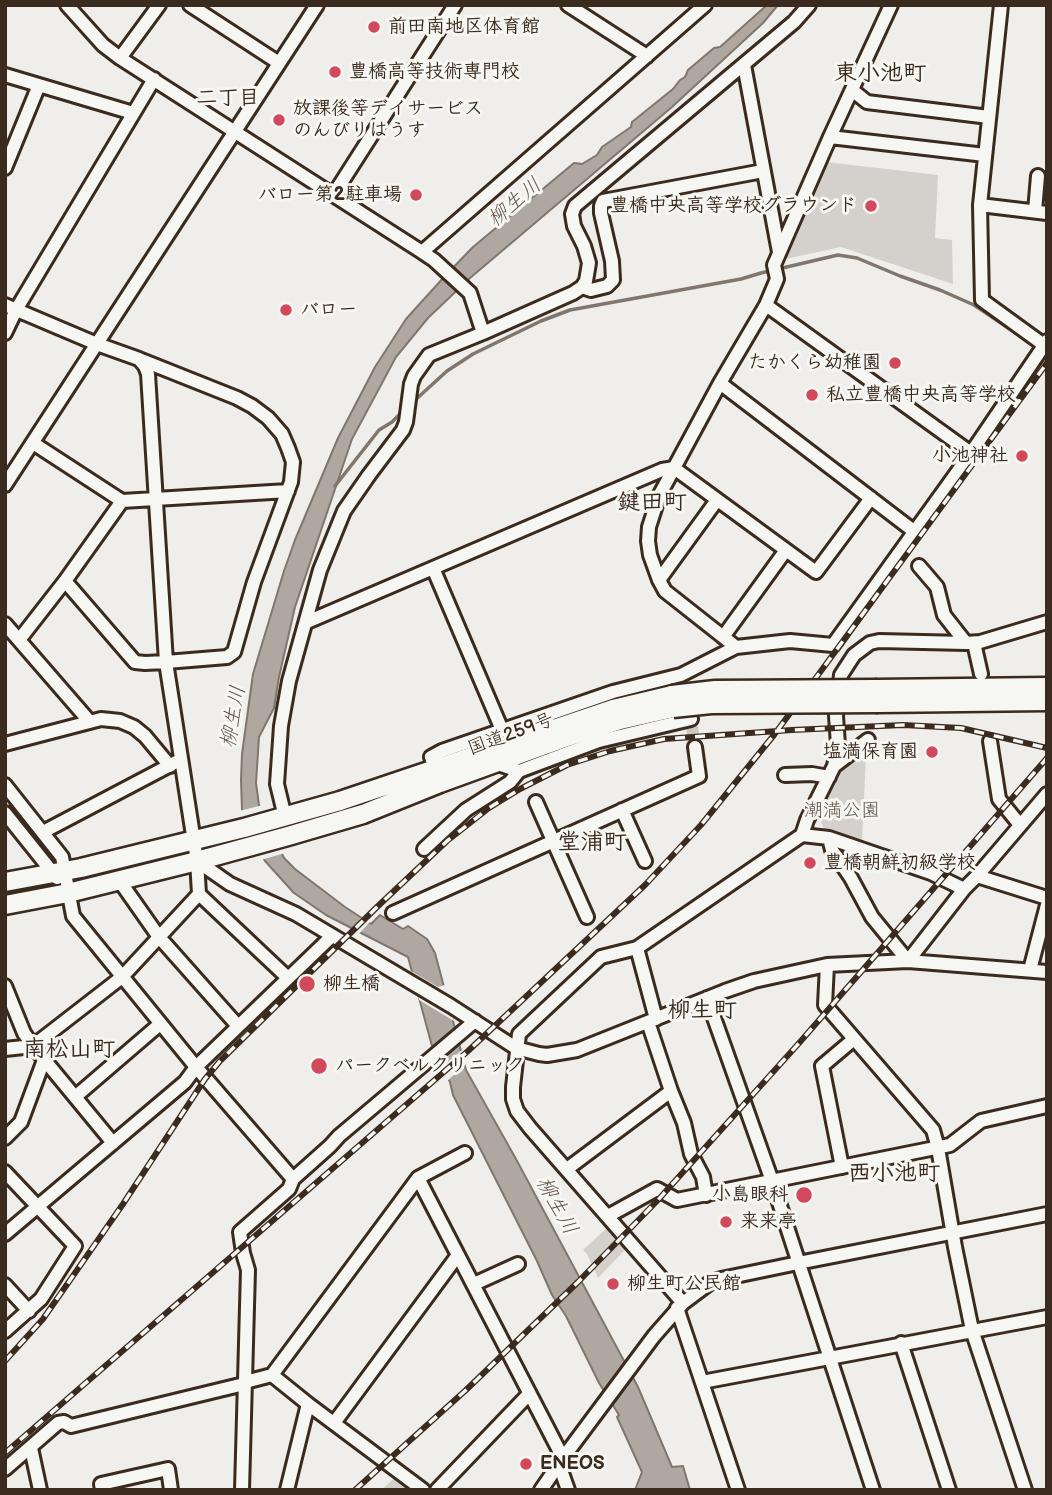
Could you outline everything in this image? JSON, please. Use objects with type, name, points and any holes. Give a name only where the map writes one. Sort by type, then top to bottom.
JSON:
[{"type":"highway","name":"国道259号","points":[[5,882],[59,873],[340,802],[613,709],[672,702],[711,704],[1047,687]]},
{"type":"highway","name":"国道259号","points":[[877,696],[1047,701]]},
{"type":"highway","name":"国道259号","points":[[5,905],[68,893],[197,861],[363,814],[495,763],[672,702]]},
{"type":"street","points":[[67,5],[103,45],[120,58],[436,262],[470,293],[484,333]]},
{"type":"street","points":[[120,58],[159,5]]},
{"type":"street","points":[[190,5],[279,63]]},
{"type":"street","points":[[5,485],[317,5]]},
{"type":"street","points":[[334,194],[455,5]]},
{"type":"street","points":[[568,5],[647,56]]},
{"type":"street","points":[[422,252],[705,5]]},
{"type":"street","points":[[283,817],[277,784],[281,726],[289,681],[320,570],[344,512],[403,430],[414,376],[429,355],[484,333],[582,287],[586,281],[589,263],[574,226],[572,214],[575,206],[744,65],[794,22],[809,5]]},
{"type":"street","points":[[776,259],[891,5]]},
{"type":"street","points":[[435,768],[431,757],[442,751],[614,692],[681,675],[736,647],[790,641],[833,645],[971,453],[1043,346],[982,300],[980,205],[1001,5]]},
{"type":"street","points":[[736,647],[665,591],[650,555],[648,541],[649,527],[659,496],[766,305],[777,279],[763,171],[744,65]]},
{"type":"street","points":[[5,75],[133,113]]},
{"type":"street","points":[[5,333],[11,308],[154,79]]},
{"type":"street","points":[[5,168],[39,85]]},
{"type":"street","points":[[852,90],[867,102],[989,117]]},
{"type":"street","points":[[830,137],[985,155]]},
{"type":"street","points":[[582,287],[591,290],[607,286],[613,280],[614,272],[601,213],[603,201],[763,171]]},
{"type":"street","points":[[980,205],[1041,212],[1038,176]]},
{"type":"street","points":[[766,305],[971,453]]},
{"type":"street","points":[[11,308],[237,398],[268,418],[282,434],[293,461],[292,482],[254,582],[234,652],[227,657],[135,662],[65,581]]},
{"type":"street","points":[[139,359],[148,374],[175,763],[194,840],[199,894],[288,978]]},
{"type":"street","points":[[720,383],[915,532]]},
{"type":"street","points":[[33,443],[122,501],[288,491]]},
{"type":"street","points":[[307,622],[662,470],[674,468],[816,572],[871,498]]},
{"type":"street","points":[[659,580],[717,500]]},
{"type":"street","points":[[19,640],[122,501]]},
{"type":"street","points":[[723,637],[786,550]]},
{"type":"street","points":[[919,566],[937,587],[944,615],[970,643],[981,674]]},
{"type":"street","points":[[433,568],[502,730]]},
{"type":"street","points":[[738,1490],[680,1305],[608,1216],[517,1111],[513,1087],[519,1034],[601,957],[636,948],[802,835],[831,771],[838,745],[836,716],[841,675],[854,655],[870,643],[879,641],[970,643],[1047,622]]},
{"type":"street","points":[[5,624],[90,722]]},
{"type":"street","points":[[424,849],[466,810],[510,782],[519,771],[599,741],[691,723],[681,675]]},
{"type":"street","points":[[5,744],[101,719],[120,721],[134,727],[175,763]]},
{"type":"street","points":[[785,775],[831,771],[869,740]]},
{"type":"street","points":[[990,741],[999,799],[1020,825]]},
{"type":"street","points":[[393,913],[699,776],[695,747]]},
{"type":"street","points":[[43,832],[175,763]]},
{"type":"street","points":[[495,763],[519,771]]},
{"type":"street","points":[[5,785],[62,857],[59,873]]},
{"type":"street","points":[[908,961],[964,888],[1047,794]]},
{"type":"street","points":[[536,802],[587,917]]},
{"type":"street","points":[[622,810],[645,861]]},
{"type":"street","points":[[5,813],[59,873],[68,893],[73,916],[160,1024],[293,1179]]},
{"type":"street","points":[[802,835],[829,838],[931,873],[964,888]]},
{"type":"street","points":[[829,838],[832,850],[872,916],[908,961]]},
{"type":"street","points":[[197,861],[230,884],[296,914],[516,1048],[539,1055],[565,1052],[600,1042],[754,981],[827,965],[908,961],[1047,972]]},
{"type":"street","points":[[977,876],[1047,898]]},
{"type":"street","points":[[119,880],[159,937],[238,1026]]},
{"type":"street","points":[[5,1049],[33,1046],[122,978],[199,894]]},
{"type":"street","points":[[1030,970],[1047,905]]},
{"type":"street","points":[[5,1234],[185,1082],[196,1067],[332,936]]},
{"type":"street","points":[[636,948],[671,1091],[684,1123],[691,1154],[703,1177],[706,1195]]},
{"type":"street","points":[[827,965],[825,1005],[933,1130],[972,1330],[1025,1490]]},
{"type":"street","points":[[5,986],[24,1033],[113,1143]]},
{"type":"street","points":[[707,998],[772,1181],[873,1490]]},
{"type":"street","points":[[242,1490],[248,1270],[240,1232],[289,1189],[293,1179],[339,1136],[475,1021]]},
{"type":"street","points":[[75,1097],[160,1024]]},
{"type":"street","points":[[842,1167],[822,1066],[854,1039]]},
{"type":"street","points":[[5,1138],[21,1122],[44,1060]]},
{"type":"street","points":[[567,1169],[671,1091]]},
{"type":"street","points":[[608,1216],[657,1189],[677,1200],[938,1148],[954,1143],[981,1121],[1047,1106]]},
{"type":"street","points":[[5,1469],[58,1423],[64,1422],[71,1426],[272,1375],[418,1178],[465,1153]]},
{"type":"street","points":[[5,1172],[75,1247],[41,1298],[5,1331]]},
{"type":"street","points":[[418,1178],[563,1458],[562,1473],[568,1490]]},
{"type":"street","points":[[541,1490],[606,1399],[680,1305],[711,1282],[1047,1214]]},
{"type":"street","points":[[334,1423],[458,1255]]},
{"type":"street","points":[[474,1284],[518,1264]]},
{"type":"street","points":[[5,1285],[29,1311]]},
{"type":"street","points":[[702,1382],[1047,1317]]},
{"type":"street","points":[[901,1343],[949,1490]]},
{"type":"street","points":[[272,1375],[423,1490]]},
{"type":"street","points":[[437,1490],[529,1394]]},
{"type":"street","points":[[287,1490],[308,1404]]},
{"type":"street","points":[[31,1448],[40,1490]]},
{"type":"street","points":[[102,1490],[101,1484],[168,1469],[171,1490]]},
{"type":"green space","name":"豊橋中央高等学校グラウンド","points":[[826,162],[938,175],[935,238],[952,240],[953,284],[841,247],[781,260]]},
{"type":"green space","name":"潮満公園","points":[[866,755],[862,841],[825,831],[817,813],[839,767]]},
{"type":"green space","points":[[608,1227],[627,1248],[598,1278],[583,1250]]},
{"type":"green space","points":[[396,1477],[413,1490],[381,1490]]},
{"type":"shaded area","points":[[767,5],[778,5],[763,23],[672,107],[470,278],[428,318],[396,357],[352,439],[295,607],[274,708],[259,737],[256,783],[259,805],[284,858],[345,907],[371,924],[380,915],[403,929],[408,926],[427,939],[435,953],[466,1070],[638,1387],[672,1467],[683,1466],[690,1490],[635,1490],[642,1472],[617,1417],[619,1415],[552,1295],[453,1095],[450,1082],[436,1061],[408,957],[326,915],[294,893],[265,861],[249,836],[242,810],[242,754],[253,674],[295,540],[338,438],[375,367],[406,319],[473,247],[574,163],[582,164],[597,155],[602,147],[631,127],[632,122],[673,89],[688,70],[714,48],[720,47]]},
{"type":"pier","points":[[263,805],[285,853],[261,860],[246,836],[239,811]]},
{"type":"pier","points":[[380,911],[359,934],[350,930],[364,915],[371,919]]},
{"type":"pier","name":"柳生橋","points":[[411,971],[438,987],[445,985],[454,1021],[419,1000]]},
{"type":"pier","points":[[462,1050],[467,1063],[446,1082],[438,1070]]},
{"type":"waterway","points":[[413,402],[447,371],[473,354],[570,310],[741,279],[838,255],[857,258],[974,305],[1047,354]]},
{"type":"waterway","points":[[335,486],[379,430],[402,412]]},
{"type":"tunnel","points":[[692,727],[695,747]]},
{"type":"railway","points":[[5,1453],[468,1051],[645,885],[701,825],[774,735],[1047,363]]},
{"type":"railway","points":[[5,1361],[43,1319],[205,1079],[220,1061],[447,841],[489,808],[520,789],[567,765],[610,751],[664,739],[903,725],[961,728],[1047,748]]},
{"type":"railway","points":[[355,1490],[466,1390],[658,1200],[800,1042],[1047,758]]},
{"type":"place","name":"前田南地区体育館","points":[[374,27]]},
{"type":"place","name":"豊橋高等技術専門校","points":[[335,72]]},
{"type":"place","name":"放課後等デイサービス のんびりはうす","points":[[279,120]]},
{"type":"place","name":"バロー第2駐車場","points":[[416,195]]},
{"type":"place","name":"豊橋中央高等学校グラウンド","points":[[871,206]]},
{"type":"place","name":"バロー","points":[[286,310]]},
{"type":"place","name":"たかくら幼稚園","points":[[895,363]]},
{"type":"place","name":"私立豊橋中央高等学校","points":[[812,395]]},
{"type":"place","name":"小池神社","points":[[1022,456]]},
{"type":"place","name":"塩満保育園","points":[[932,752]]},
{"type":"place","name":"豊橋朝鮮初級学校","points":[[810,863]]},
{"type":"place","name":"柳生橋","points":[[307,984]]},
{"type":"place","name":"パークベルクリニック","points":[[319,1066]]},
{"type":"place","name":"小島眼科","points":[[804,1195]]},
{"type":"place","name":"来来亭","points":[[726,1222]]},
{"type":"place","name":"柳生町公民館","points":[[613,1284]]},
{"type":"place","name":"ENEOS","points":[[526,1464]]},
{"type":"district","name":"東小池町","points":[[880,74]]},
{"type":"district","name":"二丁目","points":[[228,99]]},
{"type":"district","name":"鍵田町","points":[[652,503]]},
{"type":"district","name":"堂浦町","points":[[592,843]]},
{"type":"district","name":"柳生町","points":[[702,1011]]},
{"type":"district","name":"南松山町","points":[[69,1050]]},
{"type":"district","name":"西小池町","points":[[894,1174]]},
{"type":"water label","name":"柳生川","points":[[515,203]]},
{"type":"water label","name":"柳生川","points":[[234,717]]},
{"type":"water label","name":"柳生川","points":[[556,1206]]}]
